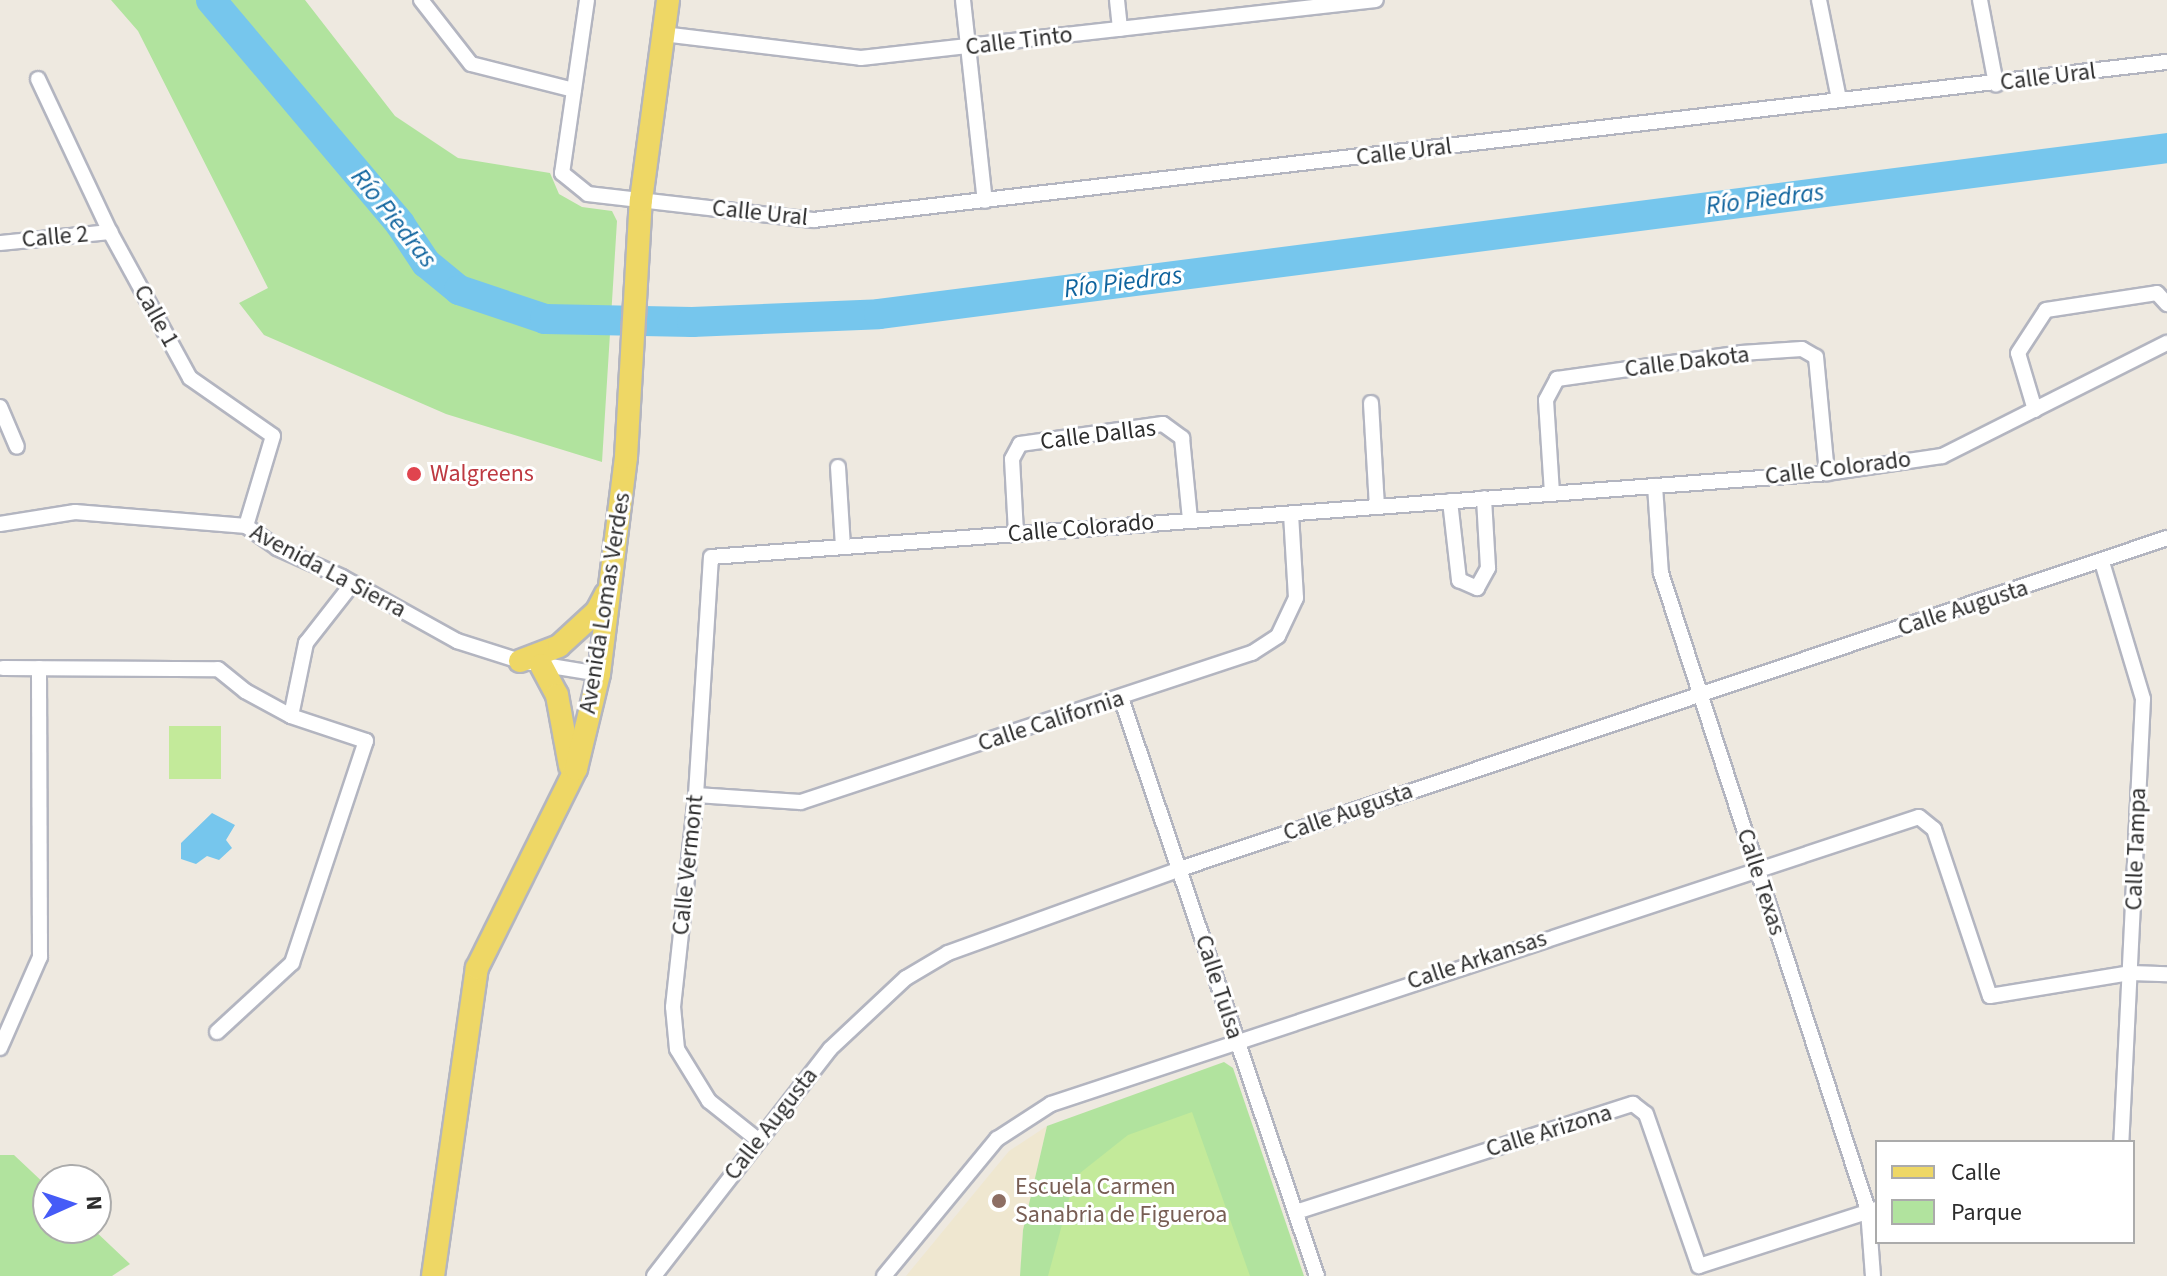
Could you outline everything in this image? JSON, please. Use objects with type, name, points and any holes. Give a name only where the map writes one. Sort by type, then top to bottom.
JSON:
[{"type":"main road","name":"Avenida Lomas Verdes","points":[[433,1276],[477,968],[570,781],[599,674],[629,400],[636,248],[668,0]]},
{"type":"main road","points":[[570,781],[567,733],[531,663],[578,631],[597,611],[610,586]]},
{"type":"street","points":[[421,0],[471,64],[574,90],[587,0]]},
{"type":"street","points":[[963,0],[985,201]]},
{"type":"street","points":[[1117,0],[1120,29]]},
{"type":"street","name":"Calle Tinto","points":[[663,34],[861,58],[1120,29],[1275,6],[1376,0]]},
{"type":"street","points":[[1819,0],[1839,99]]},
{"type":"street","points":[[1980,0],[1996,84]]},
{"type":"street","name":"Calle Ural","points":[[574,90],[562,173],[588,194],[813,220],[2167,62]]},
{"type":"street","name":"Calle 1","points":[[38,79],[110,232],[190,378],[273,436],[246,526]]},
{"type":"street","name":"Calle 2","points":[[0,243],[110,232]]},
{"type":"street","points":[[2035,410],[2018,353],[2046,310],[2157,293],[2167,304]]},
{"type":"street","name":"Calle Colorado","points":[[711,557],[1827,473],[1942,456],[2167,343]]},
{"type":"street","name":"Calle Dakota","points":[[1552,493],[1546,400],[1557,379],[1741,353],[1802,349],[1816,357],[1827,473]]},
{"type":"street","points":[[1371,403],[1377,507]]},
{"type":"street","points":[[0,407],[17,447]]},
{"type":"street","name":"Calle Dallas","points":[[1016,533],[1012,459],[1020,444],[1163,424],[1182,438],[1190,519]]},
{"type":"street","points":[[838,467],[843,546]]},
{"type":"street","name":"Calle Texas","points":[[1655,486],[1661,573],[1698,695],[1873,1210],[1873,1276]]},
{"type":"street","points":[[1450,501],[1459,580],[1477,588],[1488,568],[1484,498]]},
{"type":"street","name":"Avenida La Sierra","points":[[0,524],[75,512],[246,526],[277,548],[353,583],[457,641],[531,663],[599,674]]},
{"type":"street","name":"Calle California","points":[[696,795],[801,802],[1252,653],[1278,636],[1296,598],[1291,514]]},
{"type":"street","name":"Calle Augusta","points":[[654,1276],[830,1049],[906,978],[948,953],[1180,869],[2167,538]]},
{"type":"street","name":"Calle Vermont","points":[[711,557],[696,795],[673,1007],[677,1049],[709,1101],[758,1140]]},
{"type":"street","name":"Calle Tampa","points":[[2102,562],[2143,699],[2121,1140]]},
{"type":"street","points":[[291,716],[306,643],[353,583]]},
{"type":"street","points":[[3,668],[218,669],[245,691],[291,716],[366,741],[292,963],[217,1032]]},
{"type":"street","points":[[0,1048],[40,957],[39,668]]},
{"type":"street","name":"Calle Tulsa","points":[[1121,698],[1317,1276]]},
{"type":"street","name":"Calle Arkansas","points":[[884,1276],[997,1139],[1051,1104],[1757,868],[1919,817],[1934,829],[1990,996],[2131,973]]},
{"type":"street","points":[[2131,973],[2167,974]]},
{"type":"street","name":"Calle Arizona","points":[[1296,1212],[1633,1104],[1646,1114],[1699,1266],[1873,1210]]},
{"type":"shaded area","name":"Escuela Carmen Sanabria de Figueroa","points":[[1047,1126],[1023,1230],[1020,1276],[906,1276],[1009,1151]]},
{"type":"green space","points":[[111,0],[305,0],[395,116],[458,158],[550,173],[559,194],[582,207],[612,211],[617,221],[602,462],[446,414],[264,335],[239,303],[268,288],[138,31]]},
{"type":"green space","points":[[169,726],[221,726],[221,779],[169,779]]},
{"type":"green space","points":[[1224,1062],[1233,1068],[1304,1276],[1020,1276],[1023,1230],[1047,1126]]},
{"type":"green space","points":[[1192,1112],[1250,1276],[1048,1276],[1075,1177],[1128,1135]]},
{"type":"green space","points":[[0,1155],[14,1155],[32,1172],[32,1244],[109,1244],[130,1264],[112,1276],[0,1276]]},
{"type":"water","points":[[212,813],[235,825],[226,840],[232,848],[219,860],[207,856],[196,864],[181,859],[181,843]]},
{"type":"waterway","name":"Río Piedras","points":[[211,0],[400,224],[426,263],[459,290],[545,319],[692,322],[879,314],[2167,148]]},
{"type":"place","name":"Walgreens","points":[[414,474]]},
{"type":"place","name":"Escuela Carmen Sanabria de Figueroa","points":[[999,1201]]}]
